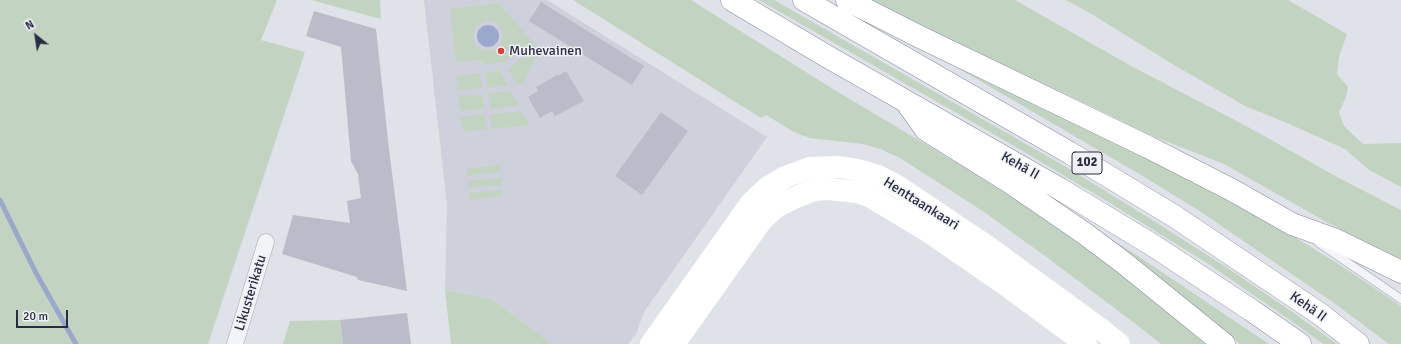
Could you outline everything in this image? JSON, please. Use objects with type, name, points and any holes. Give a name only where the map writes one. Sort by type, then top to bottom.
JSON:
[{"type":"main road","name":"Kehä II","points":[[732,0],[1060,189],[1154,246],[1300,344]]},
{"type":"main road","name":"Kehä II","points":[[804,0],[1070,153],[1174,216],[1320,314],[1358,344]]},
{"type":"main road","points":[[847,0],[1148,146],[1234,191],[1292,224],[1336,240],[1401,272]]},
{"type":"main road","points":[[905,100],[926,130],[1011,183],[1084,234],[1130,268],[1224,344]]},
{"type":"main road","name":"Henttaankaari","points":[[651,344],[737,221],[761,193],[785,177],[810,168],[839,167],[858,170],[878,176],[897,186],[994,251],[1119,344]]},
{"type":"main road","name":"Henttaankaari","points":[[674,344],[762,220],[776,207],[794,198],[814,190],[828,189],[857,192],[871,197],[920,226],[1003,283],[1086,344]]},
{"type":"street","name":"Likusterikatu","points":[[236,344],[266,242]]},
{"type":"lane","points":[[1292,224],[1401,299]]},
{"type":"shaded area","points":[[424,0],[547,0],[767,137],[644,312],[636,334],[628,344],[549,344],[541,335],[491,299],[445,290],[447,205]]},
{"type":"green space","points":[[0,0],[277,0],[261,40],[305,52],[208,344],[0,344]]},
{"type":"green space","points":[[311,0],[380,0],[381,19]]},
{"type":"green space","points":[[573,0],[691,0],[833,89],[1024,205],[1105,262],[1208,344],[1161,344],[984,212],[900,158],[880,149],[863,144],[809,138],[792,131],[766,115],[761,118]]},
{"type":"green space","points":[[759,0],[774,0],[1068,168],[1223,265],[1337,344],[1323,344],[1210,265],[1110,203],[1009,143]]},
{"type":"green space","points":[[863,0],[1015,0],[1133,67],[1250,128],[1337,177],[1401,210],[1401,260],[1330,224],[1224,164],[1145,133],[1091,106]]},
{"type":"green space","points":[[1066,0],[1288,0],[1347,34],[1339,57],[1337,74],[1348,87],[1346,97],[1339,112],[1344,126],[1363,144],[1401,143],[1401,187],[1369,170],[1345,149],[1245,106]]},
{"type":"green space","points":[[499,3],[538,48],[516,52],[505,62],[485,65],[479,60],[456,62],[450,9]],"holes":[[[484,21],[498,24],[503,33],[501,43],[494,50],[484,50],[476,45],[474,41],[474,31],[476,27]]]},
{"type":"green space","points":[[536,56],[524,84],[516,84],[509,70],[519,59]]},
{"type":"green space","points":[[952,63],[1131,148],[1293,236],[1337,263],[1401,306],[1401,344],[1389,344],[1334,303],[1201,212],[1141,175],[951,64]]},
{"type":"green space","points":[[500,71],[508,85],[488,88],[485,72]]},
{"type":"green space","points":[[480,73],[482,88],[458,91],[457,76]]},
{"type":"green space","points":[[511,91],[519,105],[490,109],[488,93]]},
{"type":"green space","points":[[483,94],[484,109],[460,111],[459,96]]},
{"type":"green space","points":[[522,111],[530,125],[492,129],[490,114]]},
{"type":"green space","points":[[485,114],[487,129],[463,132],[461,117]]},
{"type":"green space","points":[[500,165],[500,172],[467,176],[467,169]]},
{"type":"green space","points":[[501,178],[502,185],[469,188],[468,181]]},
{"type":"green space","points":[[502,190],[502,196],[470,200],[469,193]]},
{"type":"green space","points":[[1109,239],[1138,256],[1269,344],[1240,344]]},
{"type":"green space","points":[[445,290],[491,299],[541,335],[549,344],[451,344]]},
{"type":"green space","points":[[340,320],[343,344],[283,344],[290,321]]},
{"type":"water","points":[[488,25],[496,28],[499,36],[496,44],[488,47],[480,44],[477,36],[480,28]]},
{"type":"building","points":[[541,2],[644,66],[632,85],[529,21]]},
{"type":"building","points":[[314,11],[376,29],[407,291],[358,280],[357,277],[282,254],[293,215],[350,223],[347,201],[361,198],[358,174],[351,161],[341,47],[306,36]]},
{"type":"building","points":[[566,71],[584,101],[555,116],[552,111],[540,118],[528,97],[538,91],[536,87]]},
{"type":"building","points":[[661,112],[688,131],[642,195],[615,176]]},
{"type":"building","points":[[407,313],[411,344],[343,344],[340,320]]},
{"type":"waterway","points":[[0,200],[36,273],[76,344]]},
{"type":"place","name":"Muhevainen","points":[[501,51]]}]
